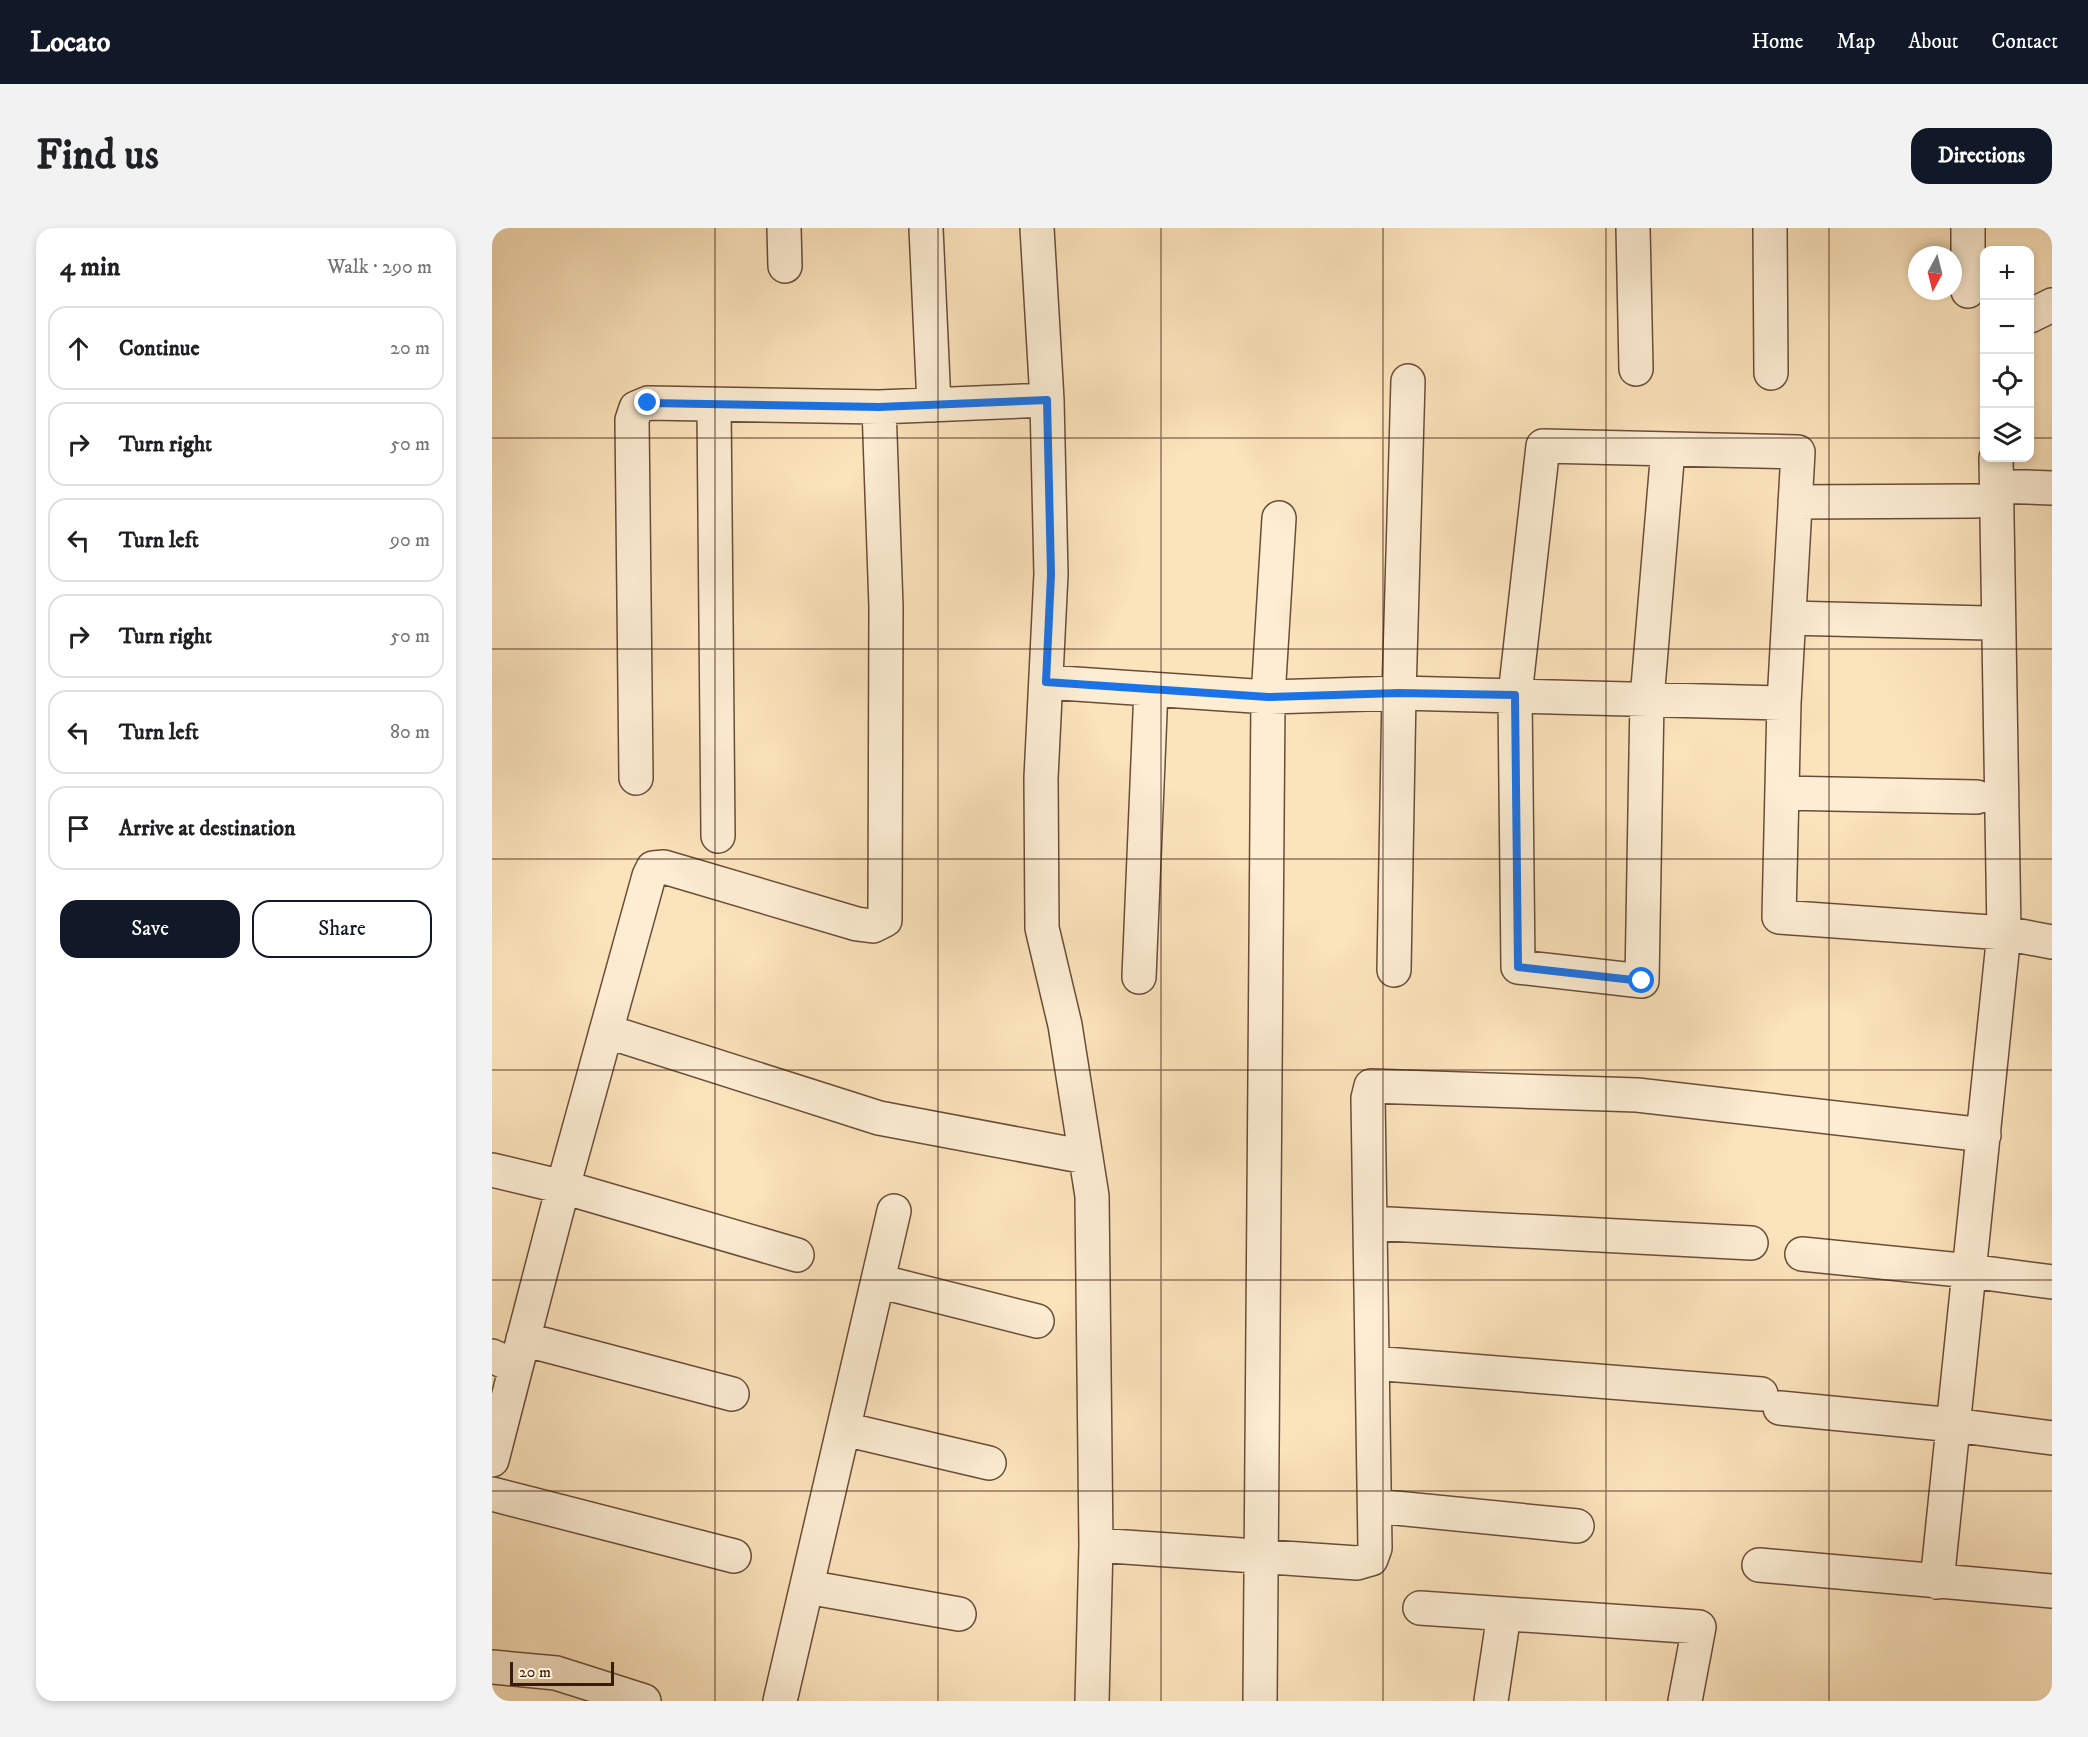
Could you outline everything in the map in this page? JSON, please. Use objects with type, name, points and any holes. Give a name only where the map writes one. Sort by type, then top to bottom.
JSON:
[{"type":"street","points":[[784,228],[785,266]]},
{"type":"street","points":[[926,228],[934,405]]},
{"type":"street","points":[[1037,228],[1047,400],[1051,574],[1041,778],[1042,928],[1065,1025],[1092,1196],[1096,1545],[1092,1701]]},
{"type":"street","points":[[1633,228],[1636,369]]},
{"type":"street","points":[[1770,228],[1771,373]]},
{"type":"street","points":[[1968,228],[1968,291]]},
{"type":"street","points":[[2034,314],[2052,305]]},
{"type":"street","points":[[1394,970],[1408,381]]},
{"type":"street","points":[[636,778],[632,420],[636,408],[648,403],[879,407],[1047,400]]},
{"type":"street","points":[[714,405],[718,836]]},
{"type":"street","points":[[492,1460],[510,1354],[563,1187],[653,868],[664,867],[856,924],[873,926],[885,920],[886,607],[879,407]]},
{"type":"street","points":[[1668,450],[1647,699],[1642,981],[1518,967],[1515,695],[1543,446],[1798,452],[1784,703],[1779,917],[2004,933],[2052,942]]},
{"type":"street","points":[[1795,502],[1990,481],[2052,488]]},
{"type":"street","points":[[1937,1582],[2004,933],[1990,481]]},
{"type":"street","points":[[1260,1701],[1268,697],[1279,518]]},
{"type":"street","points":[[1789,618],[1987,624]]},
{"type":"street","points":[[1046,682],[1268,697],[1399,693],[1784,703]]},
{"type":"street","points":[[1139,977],[1151,689]]},
{"type":"street","points":[[1782,793],[1977,797]]},
{"type":"street","points":[[606,1031],[889,1120],[1086,1157]]},
{"type":"street","points":[[1096,1545],[1357,1563],[1371,1559],[1375,1548],[1375,1506],[1368,1098],[1371,1086],[1636,1095],[1984,1135]]},
{"type":"street","points":[[492,1170],[563,1187],[797,1255]]},
{"type":"street","points":[[780,1701],[894,1211]]},
{"type":"street","points":[[1370,1223],[1751,1243]]},
{"type":"street","points":[[1802,1254],[1970,1271],[2052,1282]]},
{"type":"street","points":[[878,1281],[1037,1321]]},
{"type":"street","points":[[510,1354],[732,1394]]},
{"type":"street","points":[[1372,1363],[1771,1401],[2052,1438]]},
{"type":"street","points":[[844,1429],[989,1463]]},
{"type":"street","points":[[492,1494],[734,1556]]},
{"type":"street","points":[[1375,1506],[1577,1526]]},
{"type":"street","points":[[1759,1564],[2052,1591]]},
{"type":"street","points":[[807,1587],[959,1614]]},
{"type":"street","points":[[1420,1608],[1699,1627],[1685,1701]]},
{"type":"street","points":[[1491,1701],[1504,1614]]},
{"type":"street","points":[[492,1667],[556,1673],[643,1701]]},
{"type":"route","points":[[648,403],[879,407],[1047,400],[1051,574],[1046,682],[1268,697],[1399,693],[1515,695],[1518,967],[1642,981]]}]
